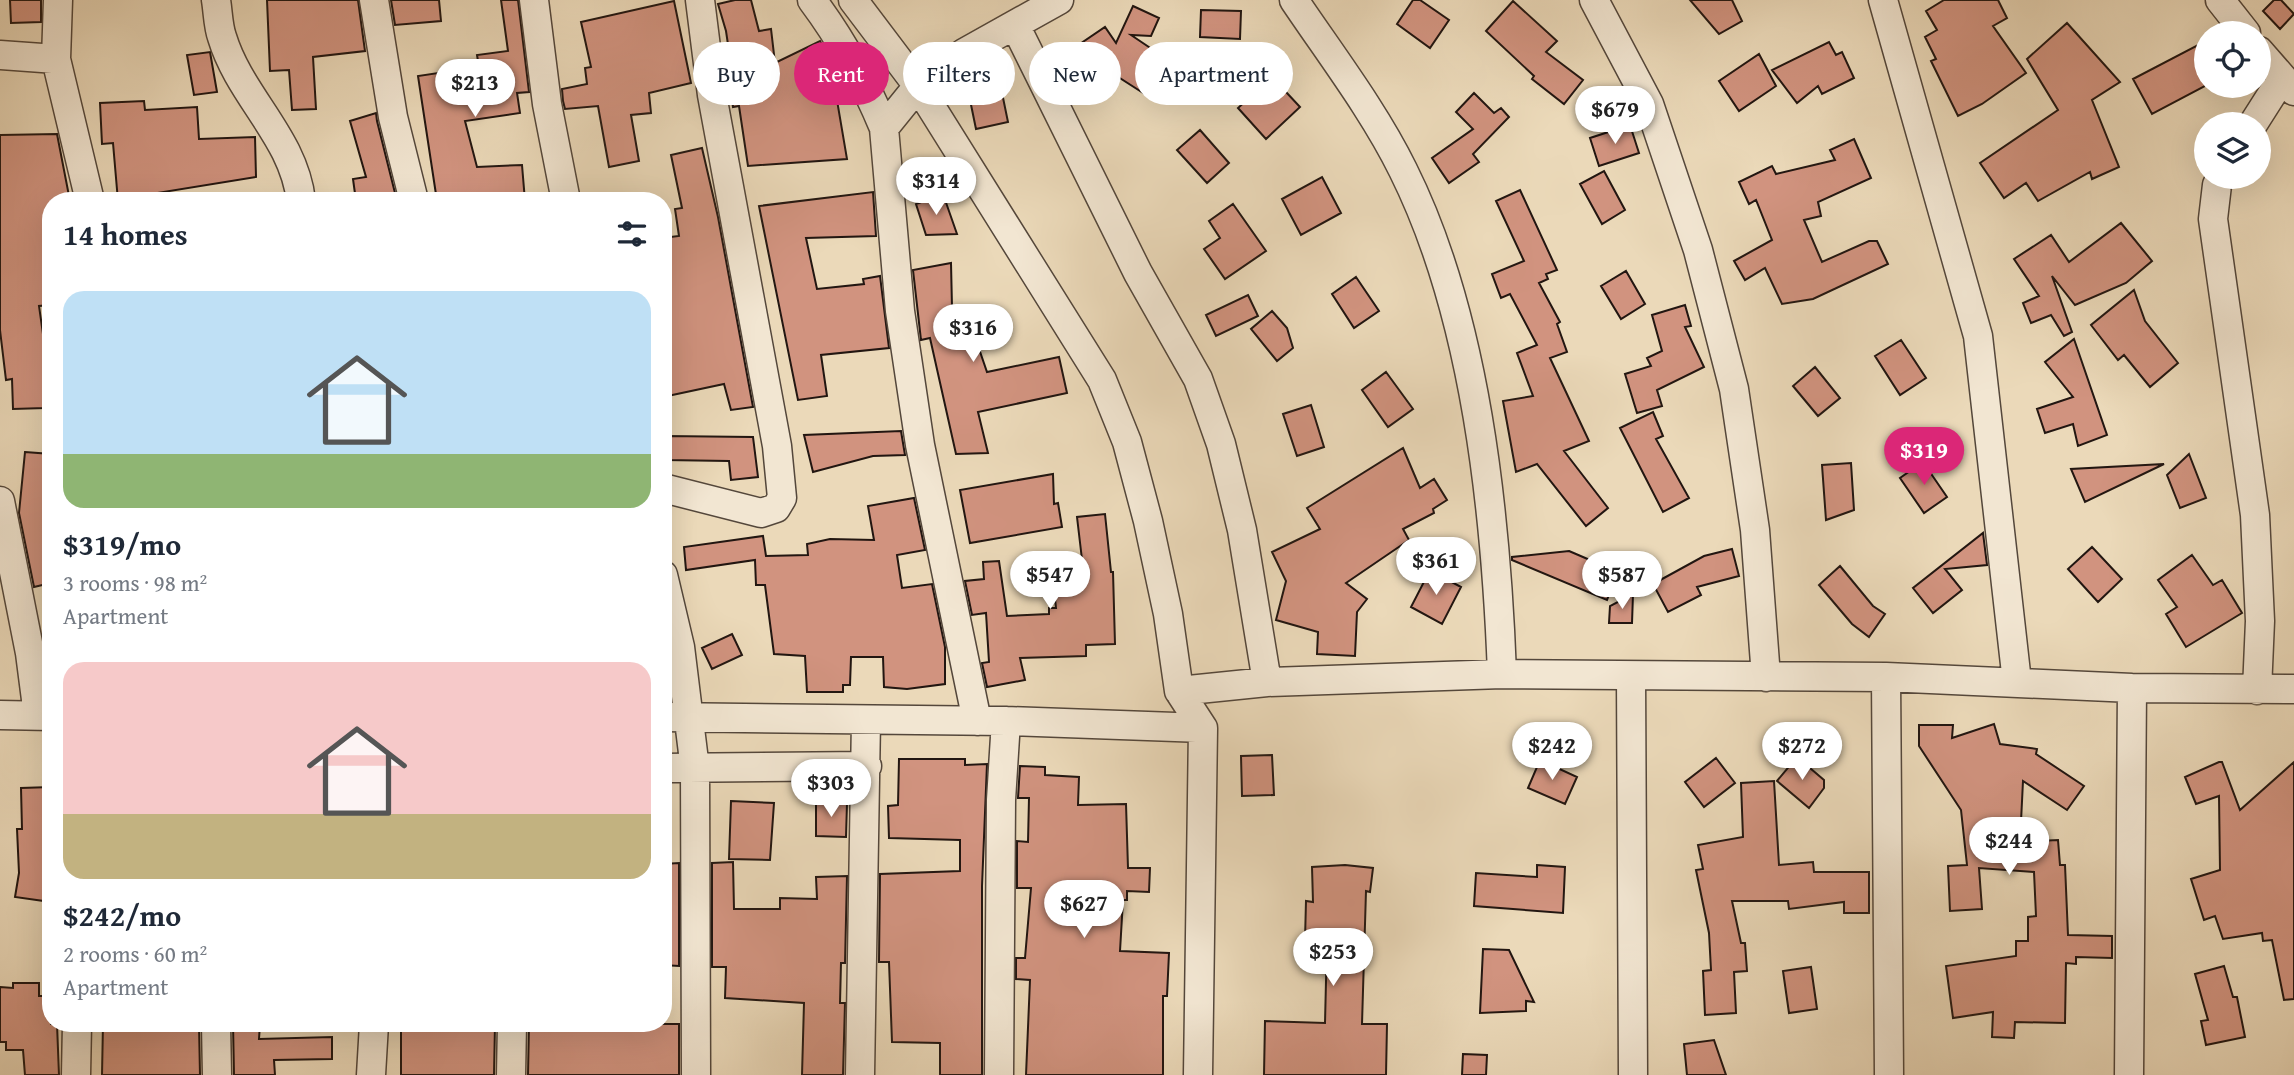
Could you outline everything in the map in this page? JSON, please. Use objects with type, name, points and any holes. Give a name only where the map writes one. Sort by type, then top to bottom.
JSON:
[{"type":"street","points":[[58,0],[56,59],[88,192]]},
{"type":"street","points":[[216,0],[221,37],[237,70],[285,147],[298,179],[300,192]]},
{"type":"street","points":[[374,0],[393,117],[412,192]]},
{"type":"street","points":[[534,0],[547,104],[564,192]]},
{"type":"street","points":[[672,490],[761,513],[776,508],[782,498],[777,446],[712,95],[700,0]]},
{"type":"street","points":[[812,0],[836,33],[868,89],[884,128],[900,312],[920,445],[976,721]]},
{"type":"street","points":[[853,0],[903,66]]},
{"type":"street","points":[[984,42],[1059,0]]},
{"type":"street","points":[[1294,0],[1403,169],[1432,237],[1466,357],[1488,491],[1499,582],[1502,674]]},
{"type":"street","points":[[1594,0],[1649,104],[1698,250],[1731,377],[1755,530],[1766,677]]},
{"type":"street","points":[[1883,0],[1978,337],[2017,682]]},
{"type":"street","points":[[2220,0],[2237,21]]},
{"type":"street","points":[[1015,25],[1138,273],[1198,379],[1221,444],[1242,530],[1268,682]]},
{"type":"street","points":[[0,55],[56,59]]},
{"type":"street","points":[[2264,112],[2288,85],[2271,65]]},
{"type":"street","points":[[884,128],[903,105]]},
{"type":"street","points":[[930,105],[1102,380],[1127,442],[1148,521],[1168,614],[1179,691],[1203,728],[1198,1075]]},
{"type":"street","points":[[2217,189],[2213,219],[2255,515],[2260,621],[2257,690]]},
{"type":"street","points":[[0,501],[42,707]]},
{"type":"street","points":[[672,613],[680,647],[677,717],[695,769],[696,1075]]},
{"type":"street","points":[[1179,691],[1268,682],[1502,674],[1886,677],[2132,688],[2294,689]]},
{"type":"street","points":[[1631,676],[1633,1075]]},
{"type":"street","points":[[1886,677],[1889,1075]]},
{"type":"street","points":[[2129,1075],[2132,688]]},
{"type":"street","points":[[0,715],[42,716]]},
{"type":"street","points":[[677,717],[1006,721],[1203,728]]},
{"type":"street","points":[[860,1075],[866,720]]},
{"type":"street","points":[[999,1075],[1001,800],[1006,721]]},
{"type":"street","points":[[672,768],[867,766]]},
{"type":"street","points":[[76,1075],[77,1032]]},
{"type":"street","points":[[216,1032],[217,1075]]},
{"type":"street","points":[[371,1075],[374,1032]]},
{"type":"street","points":[[511,1075],[512,1032]]},
{"type":"building","points":[[10,0],[41,0],[41,22],[11,23]]},
{"type":"building","points":[[267,0],[358,0],[365,51],[313,57],[316,109],[292,110],[289,70],[270,71]]},
{"type":"building","points":[[391,0],[439,0],[441,21],[395,25]]},
{"type":"building","points":[[501,0],[518,0],[529,92],[517,93],[520,113],[465,121],[477,167],[522,165],[524,192],[436,192],[418,76],[479,67],[477,55],[508,51]]},
{"type":"building","points":[[751,0],[759,31],[771,29],[773,42],[728,42],[718,4]]},
{"type":"building","points":[[1413,0],[1420,0],[1449,20],[1430,48],[1397,24]]},
{"type":"building","points":[[1690,0],[1732,0],[1742,21],[1719,34]]},
{"type":"building","points":[[1944,0],[1998,0],[2007,18],[1993,26],[2026,73],[1982,104],[1958,116],[1931,61],[1936,59],[1925,37],[1937,30],[1926,11]]},
{"type":"building","points":[[2274,0],[2281,0],[2294,14],[2280,29],[2263,11]]},
{"type":"building","points":[[674,1],[691,83],[649,93],[651,113],[631,115],[639,161],[609,167],[598,106],[565,109],[563,101],[562,89],[587,84],[585,68],[591,67],[581,22]]},
{"type":"building","points":[[1513,1],[1557,41],[1546,52],[1583,80],[1564,104],[1532,79],[1534,76],[1486,31]]},
{"type":"building","points":[[1133,6],[1159,18],[1151,36],[1131,35],[1141,42],[1135,42],[1135,88],[1121,79],[1121,42],[1116,42]]},
{"type":"building","points":[[1201,10],[1241,11],[1240,39],[1200,37]]},
{"type":"building","points":[[2067,23],[2120,82],[2092,100],[2119,167],[2092,179],[2090,172],[2038,201],[2026,183],[2004,198],[1980,163],[2058,110],[2027,59]]},
{"type":"building","points":[[1105,27],[1115,42],[1083,42]]},
{"type":"building","points":[[1829,42],[1836,55],[1842,52],[1854,78],[1822,94],[1818,86],[1797,103],[1772,70]]},
{"type":"building","points":[[2194,47],[2194,92],[2152,114],[2133,79]]},
{"type":"building","points":[[210,52],[217,92],[194,95],[187,55]]},
{"type":"building","points":[[794,54],[794,105],[838,105],[847,159],[748,166],[739,106],[733,105],[780,105],[780,61]]},
{"type":"building","points":[[1759,54],[1776,86],[1739,111],[1719,81]]},
{"type":"building","points":[[1474,93],[1494,113],[1501,108],[1509,117],[1473,154],[1479,162],[1449,183],[1432,158],[1473,129],[1456,112]]},
{"type":"building","points":[[1293,100],[1300,107],[1266,139],[1238,108],[1241,105],[1293,105]]},
{"type":"building","points":[[144,101],[145,110],[197,107],[199,139],[255,137],[256,177],[163,192],[117,192],[113,143],[102,144],[100,103]]},
{"type":"building","points":[[971,105],[1004,105],[1008,122],[976,129]]},
{"type":"building","points":[[376,113],[395,192],[355,192],[353,179],[366,177],[350,121]]},
{"type":"building","points":[[1630,125],[1639,153],[1599,166],[1590,138]]},
{"type":"building","points":[[1200,130],[1229,163],[1207,183],[1177,150]]},
{"type":"building","points":[[57,134],[68,192],[42,192],[42,306],[39,306],[42,327],[42,408],[13,409],[12,379],[6,380],[0,330],[0,135]]},
{"type":"building","points":[[1854,139],[1871,178],[1818,202],[1821,216],[1804,220],[1822,262],[1869,241],[1877,241],[1888,264],[1813,299],[1782,304],[1765,268],[1745,280],[1734,261],[1772,240],[1756,200],[1749,204],[1739,182],[1772,166],[1776,174],[1835,160],[1830,150]]},
{"type":"building","points":[[702,148],[718,217],[753,407],[731,410],[724,384],[672,395],[672,237],[679,236],[675,209],[682,208],[671,155]]},
{"type":"building","points":[[1604,171],[1625,210],[1602,224],[1580,184]]},
{"type":"building","points":[[1322,177],[1341,213],[1301,235],[1282,199]]},
{"type":"building","points":[[1520,190],[1557,270],[1546,274],[1548,279],[1539,283],[1560,322],[1557,324],[1567,352],[1550,358],[1589,441],[1564,451],[1608,508],[1586,526],[1537,464],[1516,472],[1503,401],[1533,396],[1517,353],[1537,345],[1510,294],[1501,298],[1492,274],[1524,261],[1496,201]]},
{"type":"building","points":[[873,192],[876,236],[806,238],[817,289],[864,284],[863,279],[880,276],[889,348],[821,355],[827,396],[798,400],[759,206]]},
{"type":"building","points":[[943,194],[957,234],[926,235],[916,204]]},
{"type":"building","points":[[1233,204],[1266,251],[1225,279],[1204,249],[1220,238],[1209,221]]},
{"type":"building","points":[[2121,223],[2152,261],[2126,283],[2075,305],[2052,276],[2072,332],[2064,336],[2051,315],[2031,323],[2023,303],[2039,296],[2014,259],[2051,235],[2069,262]]},
{"type":"building","points":[[951,263],[952,307],[967,306],[969,339],[975,337],[987,372],[1059,357],[1067,393],[978,412],[988,453],[956,454],[930,338],[921,340],[913,270]]},
{"type":"building","points":[[1626,271],[1645,304],[1621,319],[1601,286]]},
{"type":"building","points":[[1356,277],[1379,311],[1354,328],[1332,294]]},
{"type":"building","points":[[2134,290],[2145,321],[2178,363],[2150,387],[2124,355],[2118,360],[2091,325]]},
{"type":"building","points":[[1248,295],[1258,316],[1216,336],[1206,315]]},
{"type":"building","points":[[1685,305],[1691,326],[1685,327],[1704,367],[1657,390],[1662,406],[1637,413],[1625,374],[1651,366],[1647,358],[1662,351],[1652,315]]},
{"type":"building","points":[[1272,311],[1287,328],[1293,348],[1277,361],[1251,329]]},
{"type":"building","points":[[2074,339],[2107,435],[2078,446],[2073,424],[2045,433],[2037,409],[2073,397],[2045,362]]},
{"type":"building","points":[[1901,340],[1926,378],[1900,395],[1875,356]]},
{"type":"building","points":[[1815,367],[1840,398],[1818,416],[1793,386]]},
{"type":"building","points":[[1386,372],[1413,409],[1388,427],[1362,390]]},
{"type":"building","points":[[1311,405],[1324,447],[1297,456],[1283,414]]},
{"type":"building","points":[[1653,412],[1663,436],[1656,439],[1689,498],[1663,512],[1620,428]]},
{"type":"building","points":[[901,431],[905,455],[873,456],[813,472],[804,435]]},
{"type":"building","points":[[672,436],[753,437],[758,477],[731,480],[729,461],[672,460]]},
{"type":"building","points":[[1403,448],[1420,488],[1434,479],[1447,500],[1433,509],[1434,513],[1403,529],[1409,540],[1346,583],[1367,599],[1357,612],[1355,656],[1317,654],[1318,632],[1276,620],[1286,581],[1272,552],[1320,529],[1307,508]]},
{"type":"building","points":[[25,452],[42,453],[42,585],[34,587],[19,513]]},
{"type":"building","points":[[2189,454],[2206,498],[2180,508],[2167,475]]},
{"type":"building","points":[[1923,462],[1947,497],[1924,513],[1900,478]]},
{"type":"building","points":[[1851,463],[1854,510],[1826,520],[1822,465]]},
{"type":"building","points":[[2164,464],[2085,502],[2071,469]]},
{"type":"building","points":[[1053,474],[1054,504],[1058,503],[1062,527],[970,543],[960,490]]},
{"type":"building","points":[[914,498],[925,550],[897,555],[902,588],[932,584],[945,647],[945,684],[907,689],[884,687],[883,657],[851,657],[850,685],[843,685],[843,692],[807,692],[805,656],[774,654],[765,585],[756,585],[755,560],[686,570],[684,547],[763,536],[766,556],[808,555],[807,544],[830,539],[874,540],[868,506]]},
{"type":"building","points":[[1105,514],[1113,572],[1115,644],[1086,645],[1086,656],[1020,658],[1025,680],[987,687],[982,663],[989,662],[986,613],[972,615],[965,581],[984,579],[983,562],[999,561],[1007,616],[1049,614],[1049,608],[1056,608],[1052,571],[1083,568],[1077,517]]},
{"type":"building","points":[[1983,533],[1987,565],[1945,569],[1962,590],[1933,613],[1913,588]]},
{"type":"building","points":[[2092,547],[2122,579],[2098,602],[2068,569]]},
{"type":"building","points":[[1732,549],[1739,576],[1697,587],[1701,595],[1668,612],[1653,584],[1704,556]]},
{"type":"building","points":[[1569,551],[1618,572],[1607,600],[1512,560],[1512,557]]},
{"type":"building","points":[[2192,555],[2213,585],[2222,580],[2242,613],[2186,647],[2166,614],[2177,607],[2158,580]]},
{"type":"building","points":[[1840,566],[1873,606],[1885,614],[1869,637],[1852,624],[1819,585]]},
{"type":"building","points":[[1428,574],[1437,574],[1461,587],[1442,624],[1411,607]]},
{"type":"building","points":[[1633,594],[1632,623],[1609,623],[1610,606]]},
{"type":"building","points":[[732,634],[742,655],[712,669],[702,648]]},
{"type":"building","points":[[1994,724],[2000,744],[2037,749],[2036,754],[2084,786],[2067,810],[2023,781],[2020,842],[2058,840],[2060,865],[2065,865],[2068,935],[2112,936],[2112,958],[2076,957],[2076,964],[2066,963],[2065,1023],[2015,1022],[2014,1038],[1992,1037],[1993,1012],[1953,1018],[1946,966],[2016,956],[2016,941],[2028,941],[2028,917],[2036,916],[2034,872],[1979,868],[1982,909],[1950,911],[1948,866],[1967,865],[1961,810],[1919,746],[1919,725],[1953,725],[1952,738]]},
{"type":"building","points":[[1272,755],[1274,795],[1242,796],[1241,756]]},
{"type":"building","points":[[1797,757],[1824,780],[1824,788],[1809,808],[1777,781]]},
{"type":"building","points":[[1716,758],[1735,783],[1704,807],[1685,782]]},
{"type":"building","points":[[899,759],[965,759],[965,765],[987,764],[982,886],[982,1075],[940,1075],[940,1043],[892,1042],[889,962],[879,962],[880,874],[960,871],[960,840],[889,838],[888,806],[898,805]]},
{"type":"building","points":[[1540,760],[1577,777],[1565,804],[1528,788]]},
{"type":"building","points":[[2222,762],[2240,810],[2294,762],[2294,999],[2284,1000],[2272,940],[2263,941],[2262,933],[2223,939],[2215,916],[2204,920],[2191,879],[2220,870],[2219,796],[2196,804],[2185,777]]},
{"type":"building","points":[[1020,766],[1045,767],[1045,775],[1079,777],[1078,805],[1126,804],[1128,868],[1150,868],[1149,892],[1127,891],[1127,900],[1123,900],[1120,951],[1169,953],[1167,996],[1163,996],[1163,1075],[1026,1075],[1030,980],[1016,979],[1016,958],[1025,958],[1031,888],[1017,888],[1017,841],[1028,842],[1029,798],[1018,798]]},
{"type":"building","points":[[1774,781],[1779,865],[1813,862],[1814,872],[1869,872],[1869,913],[1844,913],[1844,902],[1789,909],[1788,901],[1732,901],[1741,943],[1745,943],[1747,971],[1734,972],[1736,1013],[1705,1015],[1703,971],[1711,970],[1709,933],[1696,870],[1703,869],[1698,845],[1743,837],[1741,783]]},
{"type":"building","points":[[42,787],[42,901],[15,897],[19,873],[17,829],[22,829],[21,788]]},
{"type":"building","points":[[731,801],[774,803],[770,860],[729,859]]},
{"type":"building","points":[[816,802],[847,803],[846,837],[816,836]]},
{"type":"building","points":[[733,862],[734,909],[780,909],[780,898],[817,899],[816,877],[847,876],[845,963],[841,963],[840,1003],[845,1003],[843,1075],[802,1075],[804,1003],[725,998],[726,967],[712,967],[712,863]]},
{"type":"building","points":[[672,863],[679,863],[679,966],[672,966]]},
{"type":"building","points":[[1345,865],[1373,868],[1370,892],[1366,891],[1362,1024],[1387,1024],[1386,1075],[1264,1075],[1265,1021],[1325,1023],[1327,940],[1305,940],[1306,901],[1313,902],[1312,867]]},
{"type":"building","points":[[1537,865],[1565,867],[1563,913],[1474,906],[1476,873],[1537,877]]},
{"type":"building","points":[[1483,949],[1509,950],[1534,1002],[1526,1001],[1526,1011],[1480,1013]]},
{"type":"building","points":[[2224,966],[2233,997],[2237,997],[2245,1037],[2206,1045],[2201,1021],[2208,1020],[2195,974]]},
{"type":"building","points":[[1811,967],[1817,1009],[1789,1013],[1783,971]]},
{"type":"building","points":[[13,983],[39,983],[39,996],[42,996],[42,1032],[57,1032],[59,1075],[25,1075],[23,1050],[6,1050],[6,1042],[0,1042],[0,987],[13,988]]},
{"type":"building","points":[[672,1024],[679,1024],[679,1075],[528,1075],[529,1032],[672,1032]]},
{"type":"building","points":[[103,1032],[199,1032],[200,1075],[102,1075]]},
{"type":"building","points":[[233,1032],[259,1032],[259,1039],[332,1037],[332,1059],[274,1060],[275,1075],[234,1075]]},
{"type":"building","points":[[401,1032],[495,1032],[494,1075],[401,1075]]},
{"type":"building","points":[[1714,1040],[1726,1075],[1687,1075],[1684,1044]]},
{"type":"building","points":[[1463,1054],[1487,1055],[1486,1075],[1462,1075]]}]
